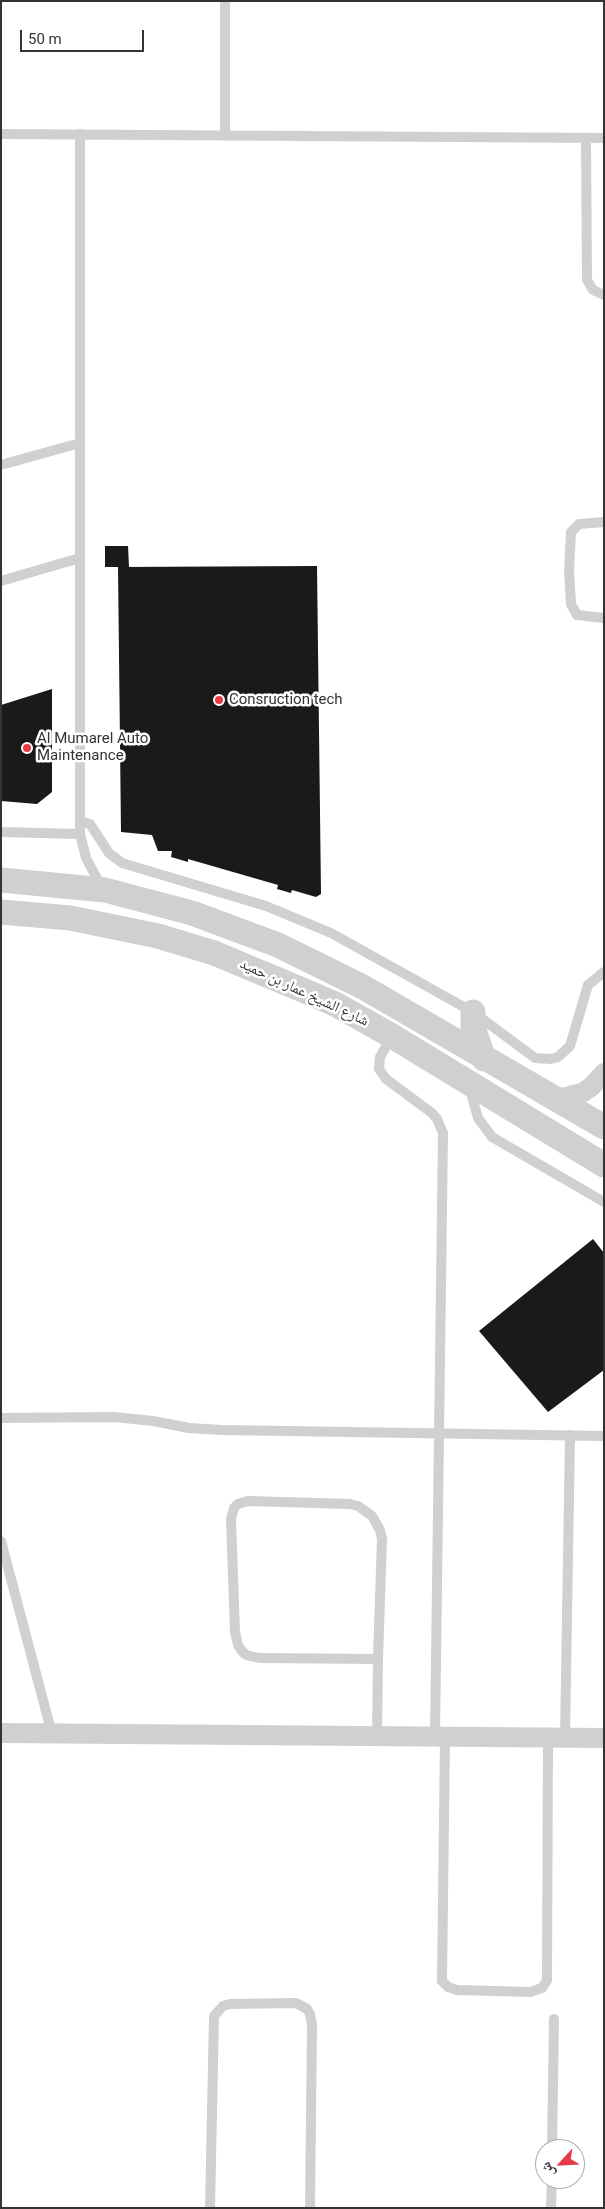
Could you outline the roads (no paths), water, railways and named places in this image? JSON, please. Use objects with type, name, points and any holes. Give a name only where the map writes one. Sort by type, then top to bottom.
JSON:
[{"type":"street","name":"شارع الشيخ عمار بن حميد","points":[[1,880],[105,890],[192,913],[278,944],[363,987],[484,1059],[551,1097],[601,1122]]},
{"type":"street","name":"شارع الشيخ عمار بن حميد","points":[[1,912],[70,918],[139,931],[214,953],[305,991],[334,1004],[392,1036],[604,1165]]},
{"type":"street","points":[[473,1012],[472,1023],[484,1059]]},
{"type":"street","points":[[419,1054],[438,1054],[448,1057],[567,1125],[582,1127],[601,1122]]},
{"type":"street","points":[[551,1097],[567,1097],[582,1093],[591,1088],[604,1073]]},
{"type":"street","points":[[1,1733],[604,1738]]},
{"type":"lane","points":[[225,135],[226,1]]},
{"type":"lane","points":[[1,134],[604,138]]},
{"type":"lane","points":[[80,134],[80,834],[91,870],[105,890]]},
{"type":"lane","points":[[586,138],[587,280],[593,290],[604,295]]},
{"type":"lane","points":[[1,465],[80,444]]},
{"type":"lane","points":[[604,522],[578,524],[571,532],[569,571],[571,604],[577,615],[604,618]]},
{"type":"lane","points":[[1,580],[80,558]]},
{"type":"lane","points":[[80,821],[90,824],[108,853],[122,863],[233,895],[299,919],[362,948],[473,1012],[535,1058],[551,1059],[558,1057],[570,1046],[588,985],[604,972]]},
{"type":"lane","points":[[1,832],[80,834]]},
{"type":"lane","points":[[392,1036],[380,1057],[379,1069],[382,1074],[432,1113],[443,1133],[439,1433],[442,1981],[448,1988],[457,1990],[530,1992],[542,1988],[547,1976],[570,1435]]},
{"type":"lane","points":[[468,1083],[478,1118],[492,1137],[604,1202]]},
{"type":"lane","points":[[1,1418],[95,1416],[134,1418],[206,1429],[604,1436]]},
{"type":"lane","points":[[377,1737],[382,1539],[377,1522],[358,1506],[350,1504],[248,1501],[238,1504],[231,1519],[235,1632],[241,1650],[246,1655],[259,1658],[378,1659]]},
{"type":"lane","points":[[1,1541],[52,1734]]},
{"type":"lane","points":[[210,2208],[214,2016],[223,2006],[230,2004],[296,2003],[310,2014],[312,2025],[310,2208]]},
{"type":"lane","points":[[552,2139],[554,2019]]},
{"type":"lane","points":[[551,2208],[552,2189]]},
{"type":"place","name":"Consruction tech","points":[[219,700]]},
{"type":"place","name":"Al Mumarel Auto Maintenance","points":[[27,748]]}]
